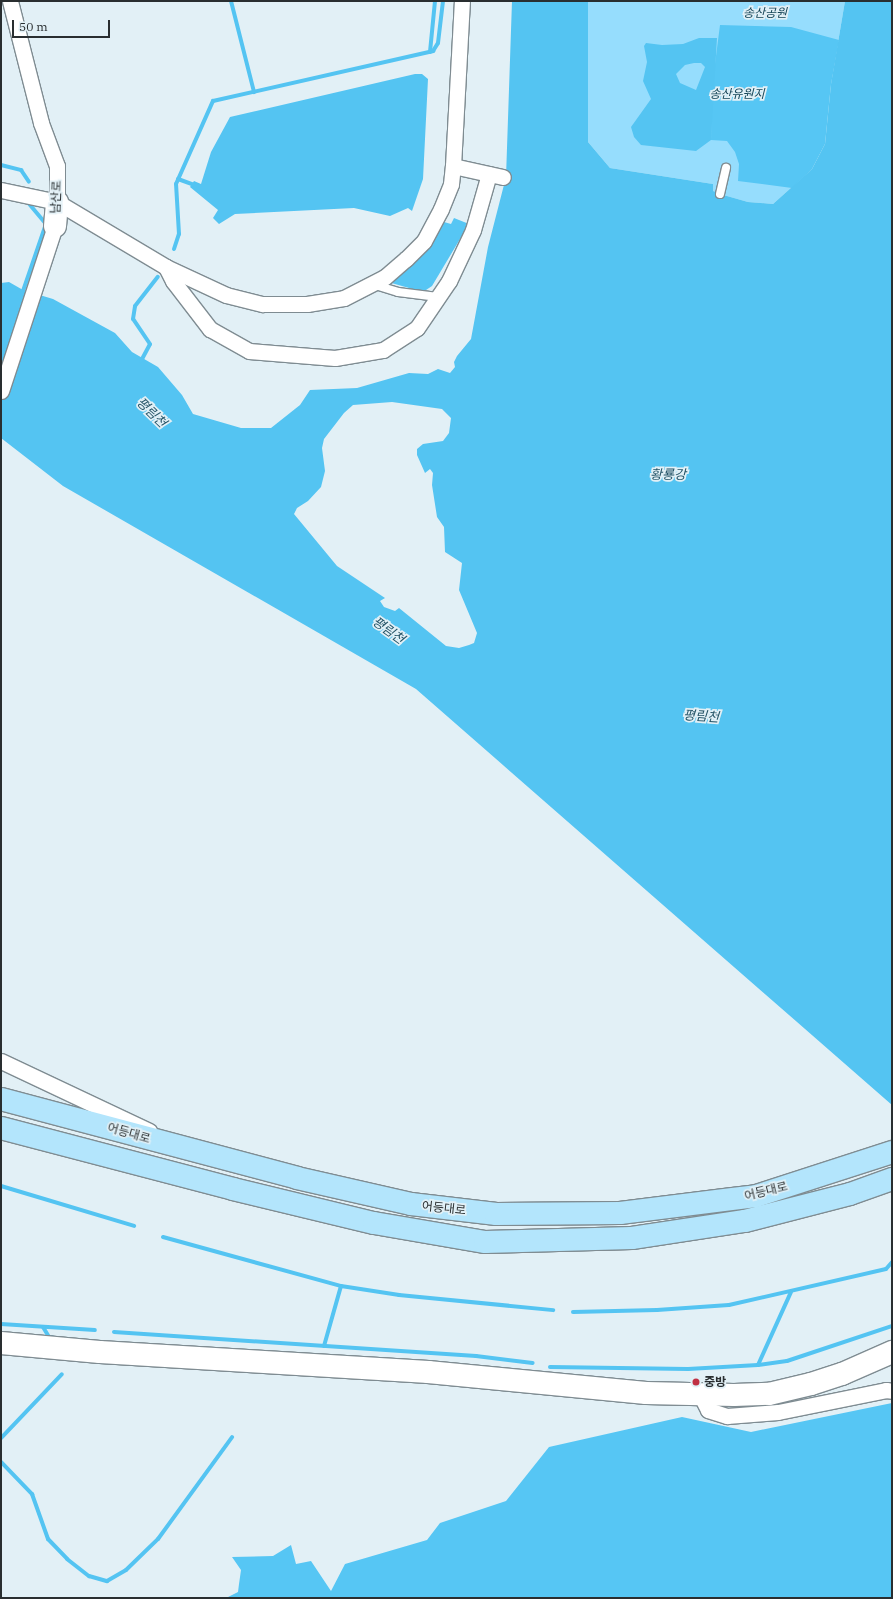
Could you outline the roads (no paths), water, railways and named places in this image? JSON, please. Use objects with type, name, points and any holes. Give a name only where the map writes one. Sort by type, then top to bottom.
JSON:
[{"type":"main road","name":"남산로","points":[[54,226],[57,202]]},
{"type":"main road","name":"어등대로","points":[[1,1099],[193,1152],[411,1204],[496,1214],[620,1213],[756,1196],[892,1152]]},
{"type":"main road","name":"어등대로","points":[[1,1128],[233,1189],[374,1223],[485,1242],[632,1238],[745,1221],[850,1194],[892,1179]]},
{"type":"main road","points":[[1,1343],[100,1352],[420,1371],[646,1393],[700,1394],[769,1394],[842,1374],[892,1352]]},
{"type":"street","name":"남산로","points":[[10,1],[41,123],[57,166],[57,202]]},
{"type":"street","points":[[1,190],[57,202],[166,267],[226,295],[263,304],[307,304],[344,298],[385,277],[424,241],[442,209],[451,184],[453,166],[462,1]]},
{"type":"street","points":[[166,267],[173,281],[210,329],[248,351],[335,358],[383,350],[417,328],[449,281],[496,176],[453,166]]},
{"type":"street","name":"남산로","points":[[1,391],[54,226]]},
{"type":"street","points":[[1,1061],[193,1152]]},
{"type":"street","points":[[700,1394],[708,1410],[727,1416],[778,1412],[886,1390],[892,1391]]},
{"type":"lane","points":[[720,194],[726,168]]},
{"type":"lane","points":[[372,284],[398,292],[438,297]]},
{"type":"water","name":"황룡강","points":[[512,1],[588,1],[588,142],[610,168],[713,184],[713,191],[720,194],[748,202],[773,204],[812,169],[825,144],[831,84],[845,1],[892,1],[892,1105],[416,689],[63,486],[1,438],[1,283],[9,282],[23,290],[53,299],[115,333],[132,352],[158,367],[182,395],[193,414],[241,428],[271,428],[300,405],[310,390],[357,388],[409,373],[428,374],[438,369],[450,373],[455,367],[454,362],[457,356],[471,339],[488,247],[506,177]],"holes":[[[392,402],[442,409],[451,418],[449,433],[443,441],[423,444],[417,449],[417,455],[425,473],[430,469],[433,473],[432,485],[437,517],[444,527],[445,552],[462,563],[459,590],[477,633],[474,643],[459,648],[446,646],[399,608],[395,611],[384,607],[380,601],[385,598],[337,566],[294,514],[297,508],[308,501],[321,487],[325,471],[322,448],[324,439],[344,413],[353,405]]]},
{"type":"water","points":[[699,38],[717,38],[711,140],[696,151],[641,145],[634,137],[631,127],[651,99],[643,81],[647,62],[644,46],[646,43],[662,45],[683,44]],"holes":[[[701,63],[705,67],[696,90],[680,83],[676,74],[685,65]]]},
{"type":"water","points":[[415,74],[422,74],[428,79],[423,179],[412,211],[408,208],[390,216],[354,208],[235,214],[219,224],[213,218],[218,210],[190,187],[194,181],[201,184],[211,152],[230,117]]},
{"type":"waterway","points":[[231,1],[254,92]]},
{"type":"waterway","points":[[430,52],[435,1]]},
{"type":"waterway","points":[[174,249],[179,234],[176,184],[213,101],[433,51],[438,43],[443,1]]},
{"type":"waterway","points":[[1,165],[21,170],[29,182]]},
{"type":"waterway","points":[[178,179],[197,186]]},
{"type":"waterway","points":[[22,294],[46,224],[26,200]]},
{"type":"waterway","points":[[141,361],[150,344],[133,319],[135,306],[158,277]]},
{"type":"waterway","points":[[1,1186],[134,1226]]},
{"type":"waterway","points":[[163,1237],[341,1286],[399,1295],[553,1310]]},
{"type":"waterway","points":[[573,1312],[657,1310],[729,1305],[886,1269],[892,1262]]},
{"type":"waterway","points":[[324,1346],[341,1286]]},
{"type":"waterway","points":[[758,1365],[791,1292]]},
{"type":"waterway","points":[[1,1324],[95,1330]]},
{"type":"waterway","points":[[550,1367],[688,1369],[758,1365],[787,1361],[892,1326]]},
{"type":"waterway","points":[[43,1327],[49,1337],[52,1337]]},
{"type":"waterway","points":[[114,1332],[476,1356],[533,1363]]},
{"type":"waterway","points":[[1,1438],[62,1374]]},
{"type":"waterway","points":[[1,1462],[32,1494],[48,1539],[67,1559],[89,1576],[107,1581],[126,1570],[158,1539],[232,1437]]},
{"type":"place","name":"중방","points":[[696,1382]]},
{"type":"park label","name":"송산공원","points":[[765,13]]},
{"type":"park label","name":"송산유원지","points":[[737,94]]},
{"type":"water label","name":"평림천","points":[[151,413]]},
{"type":"water label","name":"평림천","points":[[388,631]]},
{"type":"water label","name":"평림천","points":[[701,717]]}]
